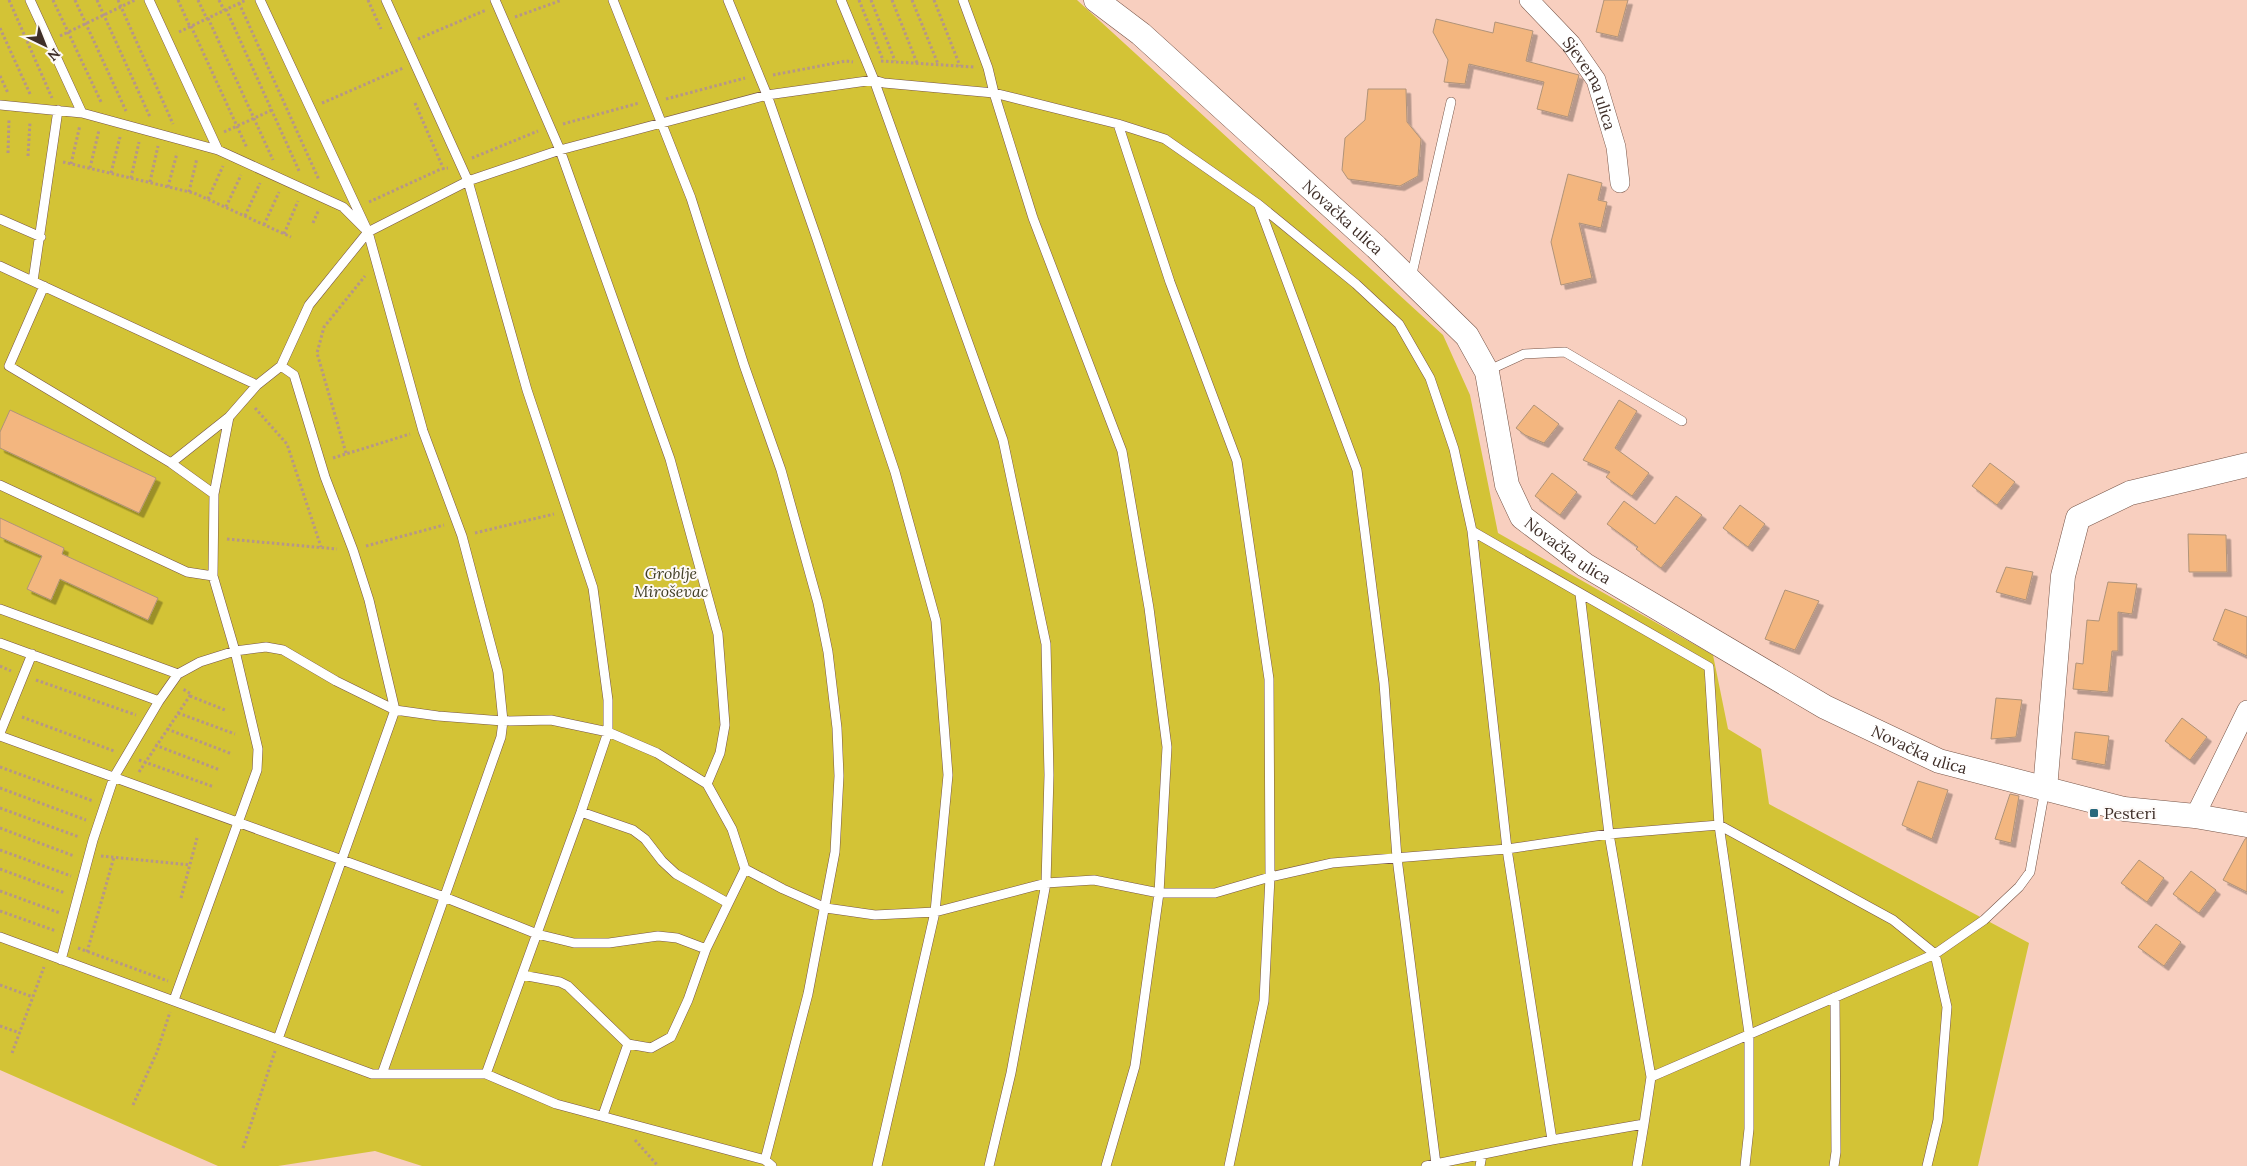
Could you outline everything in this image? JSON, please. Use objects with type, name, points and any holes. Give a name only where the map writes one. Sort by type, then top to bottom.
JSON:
[{"type":"street","name":"Novačka ulica","points":[[1096,0],[1141,34],[1370,242],[1467,336],[1487,372],[1507,485],[1522,517],[1585,565],[1825,707],[1939,761],[2124,809],[2195,816],[2247,825]]},
{"type":"street","name":"Sjeverna ulica","points":[[1529,0],[1571,44],[1596,80],[1616,147],[1620,183]]},
{"type":"street","points":[[2045,789],[2063,576],[2078,518],[2130,493],[2247,464]]},
{"type":"street","points":[[2195,816],[2247,710]]},
{"type":"lane","points":[[30,0],[82,114]]},
{"type":"lane","points":[[149,0],[218,150]]},
{"type":"lane","points":[[260,0],[368,232],[423,431],[462,536],[498,672],[503,721],[501,737],[382,1074]]},
{"type":"lane","points":[[386,0],[416,62],[468,181],[527,390],[593,588],[608,700],[608,732],[582,812],[486,1074]]},
{"type":"lane","points":[[613,0],[663,121],[691,198],[744,365],[781,470],[818,603],[828,652],[837,728],[839,776],[836,852],[808,994],[765,1160]]},
{"type":"lane","points":[[728,0],[767,95],[895,472],[936,620],[948,775],[935,912],[877,1166]]},
{"type":"lane","points":[[841,0],[874,80],[1005,450],[1046,644],[1049,775],[1046,883],[1011,1073],[990,1166]]},
{"type":"lane","points":[[963,0],[988,68],[1033,218],[1122,451],[1149,608],[1167,747],[1159,893],[1135,1066],[1106,1166]]},
{"type":"lane","points":[[496,3],[560,150],[670,459],[718,634],[724,725],[720,753],[707,784]]},
{"type":"lane","points":[[172,463],[229,417],[257,385],[281,366],[309,305],[368,232],[468,181],[560,150],[663,121],[767,95],[874,80],[884,83],[994,93],[1118,124],[1164,139],[1258,204],[1356,284],[1399,324],[1430,378],[1454,449],[1472,531],[1508,849],[1552,1140]]},
{"type":"lane","points":[[1410,281],[1451,102]]},
{"type":"lane","points":[[0,105],[82,114],[218,150],[343,207],[368,232]]},
{"type":"lane","points":[[33,281],[41,237],[58,110]]},
{"type":"lane","points":[[1118,124],[1170,282],[1237,461],[1269,679],[1270,877],[1264,1001],[1229,1166]]},
{"type":"lane","points":[[1258,204],[1357,470],[1384,684],[1397,858],[1436,1164]]},
{"type":"lane","points":[[0,219],[41,237]]},
{"type":"lane","points":[[0,266],[257,385]]},
{"type":"lane","points":[[44,286],[4,365],[172,463],[214,494]]},
{"type":"lane","points":[[1487,372],[1524,354],[1565,352],[1682,421]]},
{"type":"lane","points":[[278,1039],[395,710],[369,600],[353,550],[320,462],[294,375],[281,366]]},
{"type":"lane","points":[[174,1000],[240,822],[257,770],[258,749],[213,576],[214,494],[229,417]]},
{"type":"lane","points":[[0,485],[187,572],[213,576]]},
{"type":"lane","points":[[1472,531],[1709,667],[1718,825],[1749,1033],[1749,1129],[1745,1166]]},
{"type":"lane","points":[[1580,594],[1608,834],[1651,1077],[1637,1166]]},
{"type":"lane","points":[[0,609],[175,677]]},
{"type":"lane","points":[[0,643],[159,701]]},
{"type":"lane","points":[[61,960],[98,824],[114,777],[159,701],[175,677],[200,662],[234,651],[266,647],[283,650],[336,681],[395,710],[438,716],[503,721],[551,720],[608,732],[657,752],[707,784],[732,829],[745,869],[783,889],[826,908],[875,915],[935,912],[1046,883],[1094,880],[1159,893],[1215,893],[1270,877],[1332,863],[1508,849],[1608,834],[1718,825],[1893,920],[1935,954],[1947,1007],[1938,1120],[1927,1166]]},
{"type":"lane","points":[[32,654],[0,735],[444,897],[537,934],[574,943],[609,944],[658,936],[677,938],[706,949]]},
{"type":"lane","points":[[1651,1077],[1935,954],[1984,920],[2019,887],[2030,872],[2045,789]]},
{"type":"lane","points":[[582,812],[633,830],[644,839],[662,861],[676,874],[691,884],[728,902]]},
{"type":"lane","points":[[522,975],[560,982],[568,986],[628,1044],[651,1048],[670,1038],[688,1000],[706,949],[745,869]]},
{"type":"lane","points":[[0,938],[174,1000],[372,1074],[486,1074],[556,1104],[603,1115],[765,1160],[772,1166]]},
{"type":"lane","points":[[1834,1166],[1836,1152],[1835,997]]},
{"type":"lane","points":[[603,1115],[628,1044]]},
{"type":"lane","points":[[1426,1166],[1552,1140],[1644,1124]]},
{"type":"lane","points":[[1480,1166],[1482,1154]]},
{"type":"path","points":[[9,0],[58,110]]},
{"type":"path","points":[[53,0],[105,120],[90,168]]},
{"type":"path","points":[[75,0],[137,128],[131,178]]},
{"type":"path","points":[[97,0],[159,134],[150,182]]},
{"type":"path","points":[[118,0],[180,140],[168,187]]},
{"type":"path","points":[[49,41],[136,0]]},
{"type":"path","points":[[178,0],[250,156],[226,207]]},
{"type":"path","points":[[198,0],[282,179],[281,187],[264,225]]},
{"type":"path","points":[[219,0],[305,184],[284,234]]},
{"type":"path","points":[[166,38],[246,0]]},
{"type":"path","points":[[368,0],[384,34]]},
{"type":"path","points":[[505,20],[562,0]]},
{"type":"path","points":[[871,0],[895,61]]},
{"type":"path","points":[[892,0],[917,63]]},
{"type":"path","points":[[912,0],[938,64]]},
{"type":"path","points":[[934,0],[960,66]]},
{"type":"path","points":[[239,3],[325,193],[313,223]]},
{"type":"path","points":[[407,44],[496,3]]},
{"type":"path","points":[[0,28],[33,108],[28,156]]},
{"type":"path","points":[[396,60],[404,78]]},
{"type":"path","points":[[310,108],[416,62]]},
{"type":"path","points":[[412,97],[444,170]]},
{"type":"path","points":[[212,138],[272,110]]},
{"type":"path","points":[[71,164],[82,114]]},
{"type":"path","points":[[112,173],[123,124]]},
{"type":"path","points":[[188,192],[200,145]]},
{"type":"path","points":[[208,199],[228,154]]},
{"type":"path","points":[[51,159],[188,192],[208,199],[291,237]]},
{"type":"path","points":[[245,216],[266,172]]},
{"type":"path","points":[[346,453],[317,353],[324,327],[376,262]]},
{"type":"path","points":[[246,398],[287,444],[321,547]]},
{"type":"path","points":[[320,462],[423,431]]},
{"type":"path","points":[[462,536],[567,511]]},
{"type":"path","points":[[0,666],[148,720]]},
{"type":"path","points":[[175,677],[191,694],[190,696],[225,710]]},
{"type":"path","points":[[133,784],[155,745],[190,696]]},
{"type":"path","points":[[9,712],[214,787]]},
{"type":"path","points":[[178,713],[235,734]]},
{"type":"path","points":[[167,729],[232,754]]},
{"type":"path","points":[[155,745],[220,770]]},
{"type":"path","points":[[0,767],[105,805]]},
{"type":"path","points":[[0,788],[98,824]]},
{"type":"path","points":[[0,808],[93,842]]},
{"type":"path","points":[[0,828],[89,858],[114,857],[190,865]]},
{"type":"path","points":[[181,898],[197,838]]},
{"type":"path","points":[[0,850],[82,882]]},
{"type":"path","points":[[88,952],[114,857]]},
{"type":"path","points":[[0,869],[78,898]]},
{"type":"path","points":[[0,891],[73,917]]},
{"type":"path","points":[[0,911],[67,939],[88,952],[180,985]]},
{"type":"path","points":[[12,1053],[48,955]]},
{"type":"path","points":[[0,985],[33,997]]},
{"type":"path","points":[[133,1105],[156,1052],[174,1000]]},
{"type":"path","points":[[0,1026],[20,1033]]},
{"type":"path","points":[[243,1148],[278,1039]]},
{"type":"green space","name":"Groblje Miroševac","points":[[0,0],[1077,0],[1443,335],[1470,395],[1498,533],[1713,655],[1728,729],[1761,749],[1769,804],[2029,943],[1978,1166],[422,1166],[375,1151],[278,1166],[218,1166],[0,1070]]},
{"type":"building","points":[[1604,0],[1628,0],[1618,37],[1596,32]]},
{"type":"building","points":[[1436,19],[1493,33],[1495,22],[1533,31],[1526,61],[1579,75],[1568,117],[1537,109],[1544,82],[1469,64],[1465,84],[1444,82],[1448,60],[1433,32]]},
{"type":"building","points":[[1368,89],[1406,89],[1407,122],[1421,139],[1418,176],[1400,186],[1348,179],[1342,170],[1345,138],[1365,120]]},
{"type":"building","points":[[1568,174],[1602,183],[1598,200],[1607,202],[1601,228],[1579,223],[1592,278],[1561,285],[1551,242]]},
{"type":"building","points":[[1619,400],[1637,411],[1615,448],[1649,473],[1632,496],[1606,477],[1610,472],[1583,460]]},
{"type":"building","points":[[1534,405],[1559,424],[1544,443],[1525,435],[1516,428]]},
{"type":"building","points":[[10,410],[156,478],[139,513],[0,448],[0,432]]},
{"type":"building","points":[[1990,463],[2015,482],[1997,505],[1972,486]]},
{"type":"building","points":[[1552,473],[1577,492],[1560,515],[1535,496]]},
{"type":"building","points":[[1676,496],[1702,515],[1661,568],[1636,549],[1638,547],[1607,524],[1624,501],[1655,524]]},
{"type":"building","points":[[1740,505],[1765,524],[1748,547],[1723,528]]},
{"type":"building","points":[[0,518],[64,548],[62,554],[158,598],[148,620],[60,579],[51,600],[27,589],[42,556],[0,537]]},
{"type":"building","points":[[2188,534],[2226,535],[2227,572],[2189,572]]},
{"type":"building","points":[[2006,567],[2033,572],[2026,600],[1996,592]]},
{"type":"building","points":[[2108,582],[2137,584],[2132,614],[2118,612],[2118,651],[2112,651],[2108,692],[2073,689],[2076,663],[2083,664],[2087,620],[2099,621]]},
{"type":"building","points":[[1785,590],[1819,601],[1795,650],[1765,639]]},
{"type":"building","points":[[2225,609],[2247,617],[2247,656],[2213,640]]},
{"type":"building","points":[[1996,698],[2022,700],[2016,737],[1991,739]]},
{"type":"building","points":[[2182,718],[2207,737],[2190,760],[2165,741]]},
{"type":"building","points":[[2075,732],[2109,736],[2105,765],[2072,759]]},
{"type":"building","points":[[1918,781],[1948,790],[1932,839],[1902,825]]},
{"type":"building","points":[[2010,794],[2019,796],[2011,843],[1995,839]]},
{"type":"building","points":[[2247,838],[2247,892],[2223,880]]},
{"type":"building","points":[[2139,860],[2164,878],[2147,902],[2121,883]]},
{"type":"building","points":[[2191,871],[2216,890],[2199,913],[2173,894]]},
{"type":"building","points":[[2156,924],[2181,942],[2164,966],[2138,947]]},
{"type":"place","name":"Pesteri","points":[[2094,813]]}]
